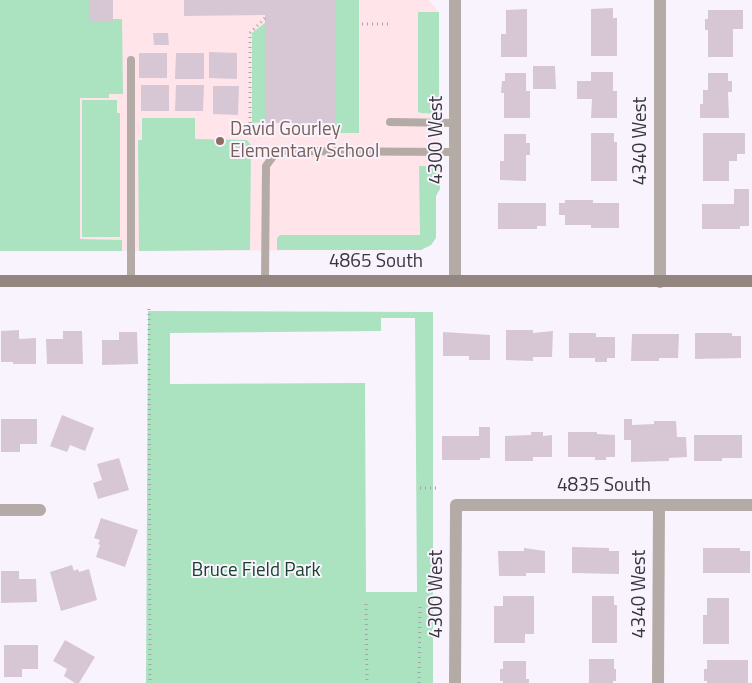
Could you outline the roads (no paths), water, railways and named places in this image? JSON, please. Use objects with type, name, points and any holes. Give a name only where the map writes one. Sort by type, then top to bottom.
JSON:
[{"type":"street","name":"4300 West","points":[[455,0],[455,281]]},
{"type":"street","name":"4340 West","points":[[660,0],[660,282]]},
{"type":"street","name":"4865 South","points":[[0,281],[752,281]]},
{"type":"street","name":"4300 West","points":[[455,683],[456,505]]},
{"type":"street","name":"4835 South","points":[[456,505],[752,505]]},
{"type":"street","name":"4340 West","points":[[658,505],[658,683]]},
{"type":"street","points":[[0,510],[40,510]]},
{"type":"lane","points":[[131,60],[131,281]]},
{"type":"lane","points":[[390,122],[455,123]]},
{"type":"lane","points":[[265,281],[266,166],[277,151],[455,152]]},
{"type":"place","name":"David Gourley Elementary School","points":[[220,141]]},
{"type":"park label","name":"Bruce Field Park","points":[[256,571]]}]
